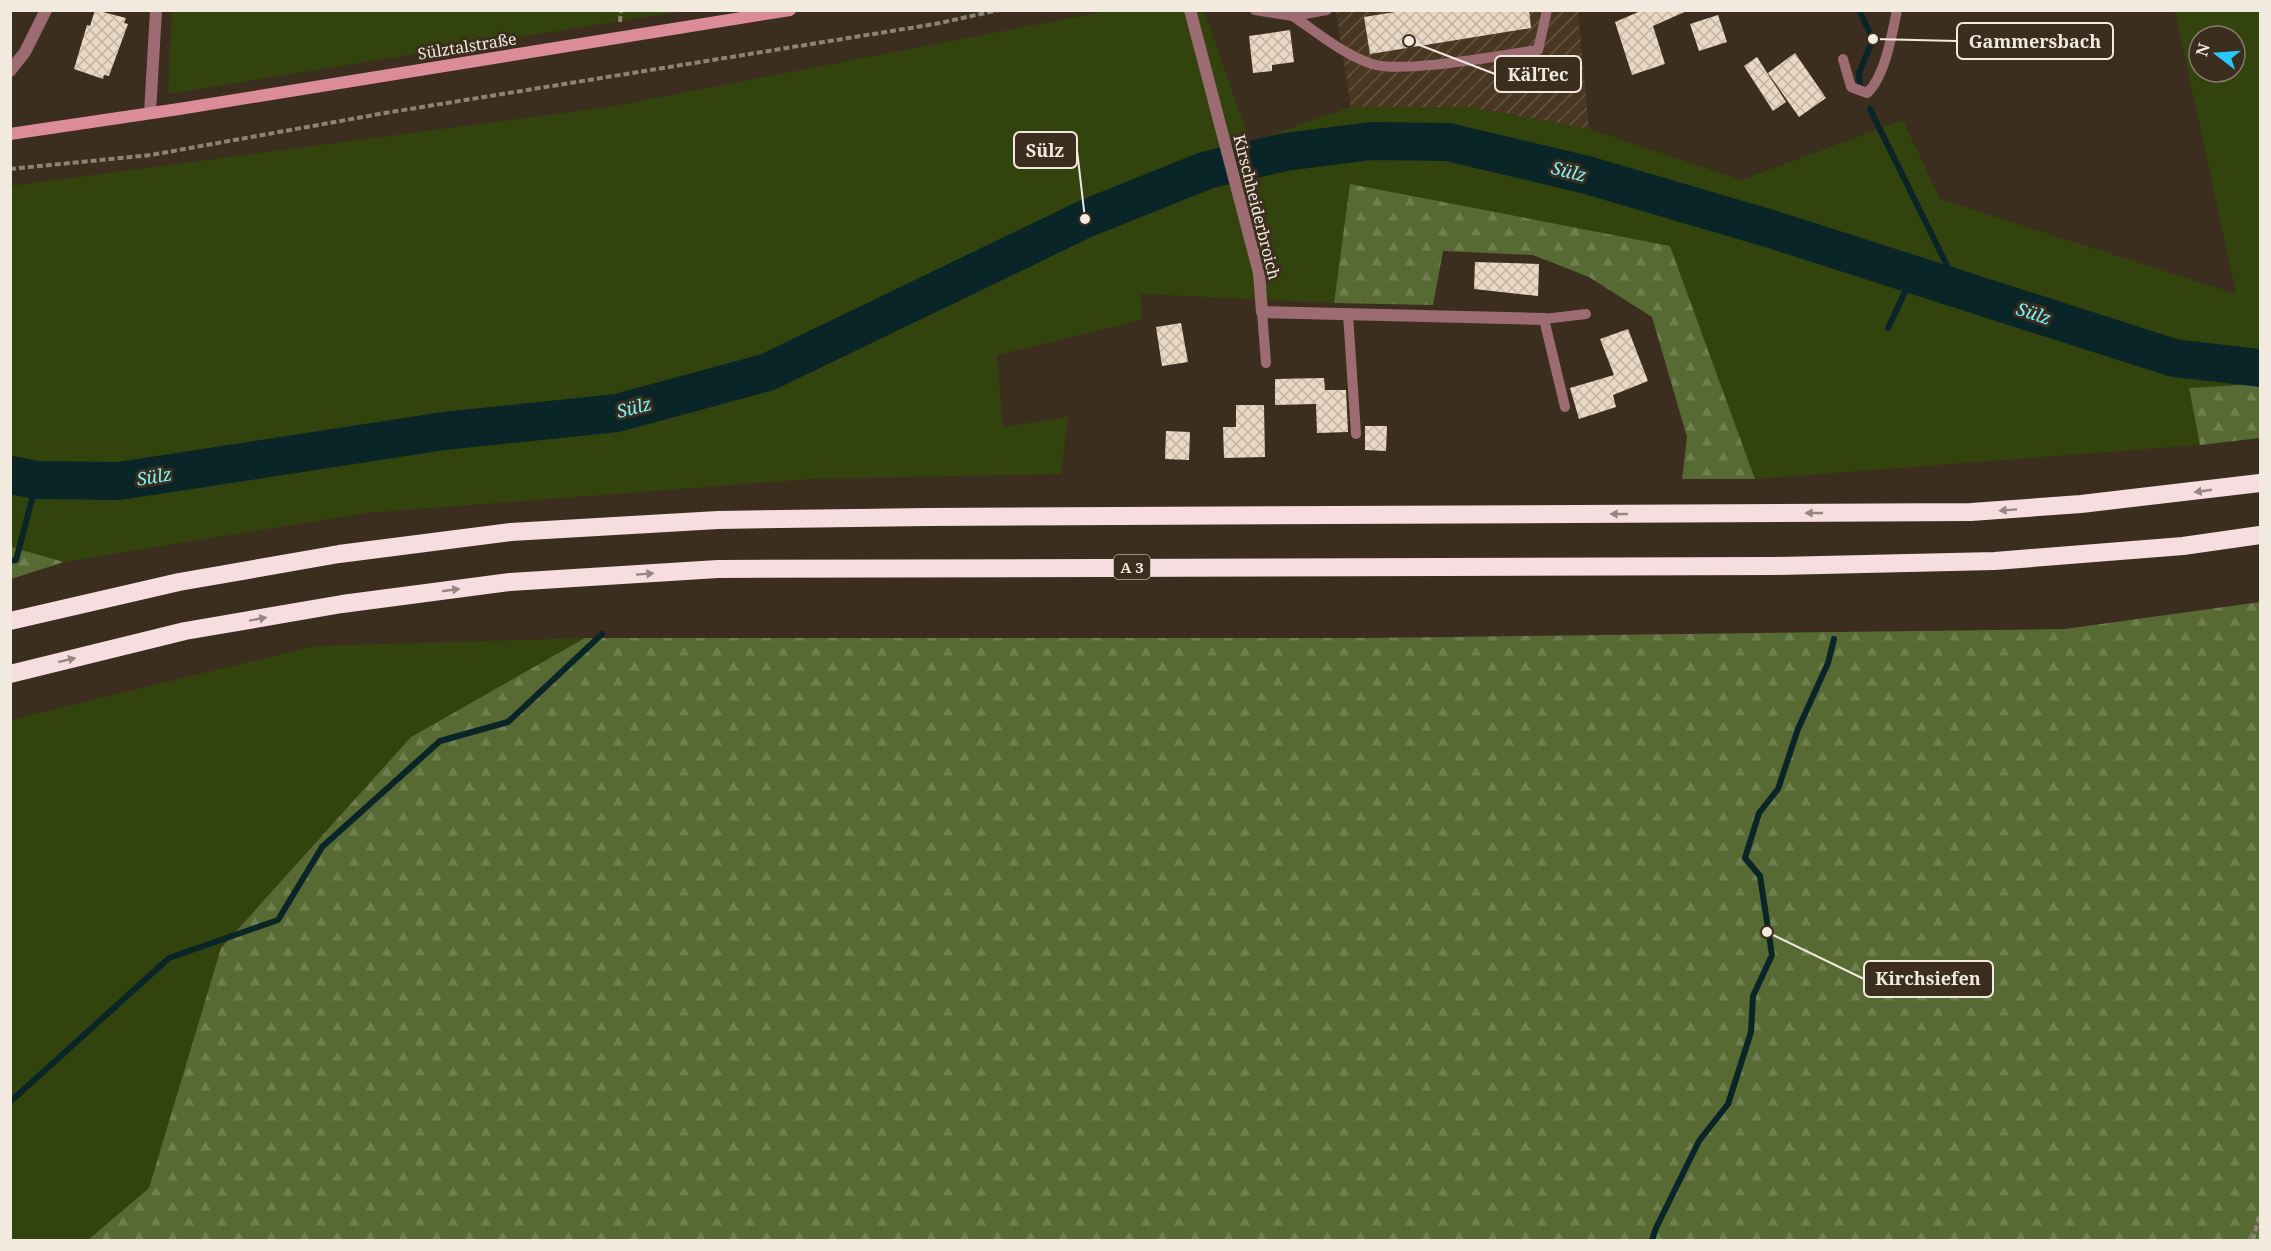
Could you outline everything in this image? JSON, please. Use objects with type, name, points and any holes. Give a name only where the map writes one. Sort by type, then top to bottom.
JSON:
[{"type":"highway","points":[[10,621],[178,582],[339,554],[510,532],[718,520],[1971,512],[2081,504],[2260,483]]},
{"type":"highway","name":"A 3","points":[[10,674],[185,632],[342,604],[544,580],[718,569],[1773,566],[1995,561],[2183,546],[2260,535]]},
{"type":"main road","name":"Sülztalstraße","points":[[10,134],[790,10]]},
{"type":"street","points":[[10,70],[25,52],[46,10]]},
{"type":"street","points":[[150,113],[156,10]]},
{"type":"street","name":"Kirschheiderbroich","points":[[1190,10],[1259,273],[1262,312]]},
{"type":"street","points":[[1262,312],[1544,319]]},
{"type":"lane","points":[[1255,10],[1293,16],[1327,10]]},
{"type":"lane","points":[[1293,16],[1357,58],[1375,65],[1403,67],[1538,50],[1547,10]]},
{"type":"lane","points":[[1842,59],[1851,87],[1867,93],[1874,87],[1890,43],[1897,10]]},
{"type":"lane","points":[[1262,312],[1266,363]]},
{"type":"lane","points":[[1348,314],[1356,434]]},
{"type":"lane","points":[[1565,407],[1544,319],[1586,314]]},
{"type":"path","points":[[10,169],[151,155],[385,113],[935,24],[999,10]]},
{"type":"path","points":[[2253,1240],[2260,1213]]},
{"type":"shaded area","points":[[1336,11],[1578,11],[1589,129],[1470,107],[1351,107]]},
{"type":"green space","points":[[172,10],[682,11],[168,94]]},
{"type":"green space","points":[[1107,11],[1204,11],[1250,142],[1351,107],[1470,107],[1590,129],[1741,180],[1903,120],[1940,199],[2236,294],[2191,84],[2247,84],[2247,24],[2187,24],[2187,67],[2175,11],[2260,11],[2260,384],[2189,388],[2200,445],[1755,479],[1670,246],[1350,185],[1334,303],[1141,294],[1142,320],[997,355],[1003,427],[1068,417],[1061,474],[811,479],[366,513],[64,562],[11,547],[10,186],[609,107]]},
{"type":"green space","points":[[1350,184],[1670,246],[1755,479],[1682,479],[1687,437],[1652,317],[1589,277],[1533,255],[1443,251],[1433,305],[1334,303]]},
{"type":"green space","points":[[2260,384],[2260,438],[2200,445],[2189,388]]},
{"type":"green space","points":[[11,547],[64,562],[11,579]]},
{"type":"green space","points":[[2260,602],[2260,1240],[88,1240],[149,1188],[221,948],[411,737],[585,638],[1362,638],[2065,629]]},
{"type":"green space","points":[[585,638],[411,737],[221,948],[149,1189],[88,1240],[11,1240],[10,720],[315,646]]},
{"type":"building","points":[[95,10],[126,18],[124,23],[128,24],[109,76],[104,75],[103,79],[74,69],[87,25],[90,26]]},
{"type":"building","points":[[1408,10],[1529,10],[1531,28],[1370,54],[1364,17]]},
{"type":"building","points":[[1643,10],[1689,10],[1653,26],[1665,64],[1632,75],[1615,22]]},
{"type":"building","points":[[1718,15],[1727,42],[1699,51],[1690,24]]},
{"type":"building","points":[[1290,30],[1294,62],[1272,65],[1272,71],[1253,73],[1249,36]]},
{"type":"building","points":[[1795,53],[1826,98],[1799,117],[1768,73]]},
{"type":"building","points":[[1757,57],[1786,102],[1773,111],[1744,66]]},
{"type":"building","points":[[1475,262],[1539,264],[1538,296],[1474,289]]},
{"type":"building","points":[[1181,323],[1188,362],[1162,366],[1156,327]]},
{"type":"building","points":[[1628,329],[1648,381],[1613,395],[1616,407],[1579,419],[1570,388],[1614,375],[1600,339]]},
{"type":"building","points":[[1324,378],[1325,390],[1346,390],[1348,432],[1317,433],[1316,404],[1275,405],[1275,379]]},
{"type":"building","points":[[1236,405],[1264,405],[1265,457],[1224,458],[1223,427],[1236,427]]},
{"type":"building","points":[[1365,426],[1387,426],[1386,451],[1365,450]]},
{"type":"building","points":[[1166,431],[1190,432],[1189,460],[1165,459]]},
{"type":"waterway","points":[[1859,10],[1873,39],[1859,73],[1860,84]]},
{"type":"waterway","points":[[1870,109],[1959,290]]},
{"type":"waterway","name":"Sülz","points":[[10,475],[37,480],[119,481],[444,431],[617,413],[768,372],[1085,219],[1207,170],[1285,152],[1371,141],[1448,142],[1587,175],[1771,229],[2174,358],[2260,368]]},
{"type":"waterway","points":[[1888,328],[1913,275]]},
{"type":"waterway","points":[[10,561],[16,560],[37,480]]},
{"type":"waterway","points":[[10,1102],[169,958],[278,920],[322,847],[440,741],[508,722],[602,634]]},
{"type":"waterway","points":[[1652,1240],[1699,1141],[1728,1104],[1751,1032],[1753,996],[1772,955],[1760,876],[1745,858],[1759,813],[1778,789],[1798,729],[1828,663],[1834,639]]},
{"type":"place","name":"Gammersbach","points":[[1873,39]]},
{"type":"place","name":"KälTec","points":[[1409,41]]},
{"type":"place","name":"Sülz","points":[[1085,219]]},
{"type":"place","name":"Kirchsiefen","points":[[1767,932]]}]
